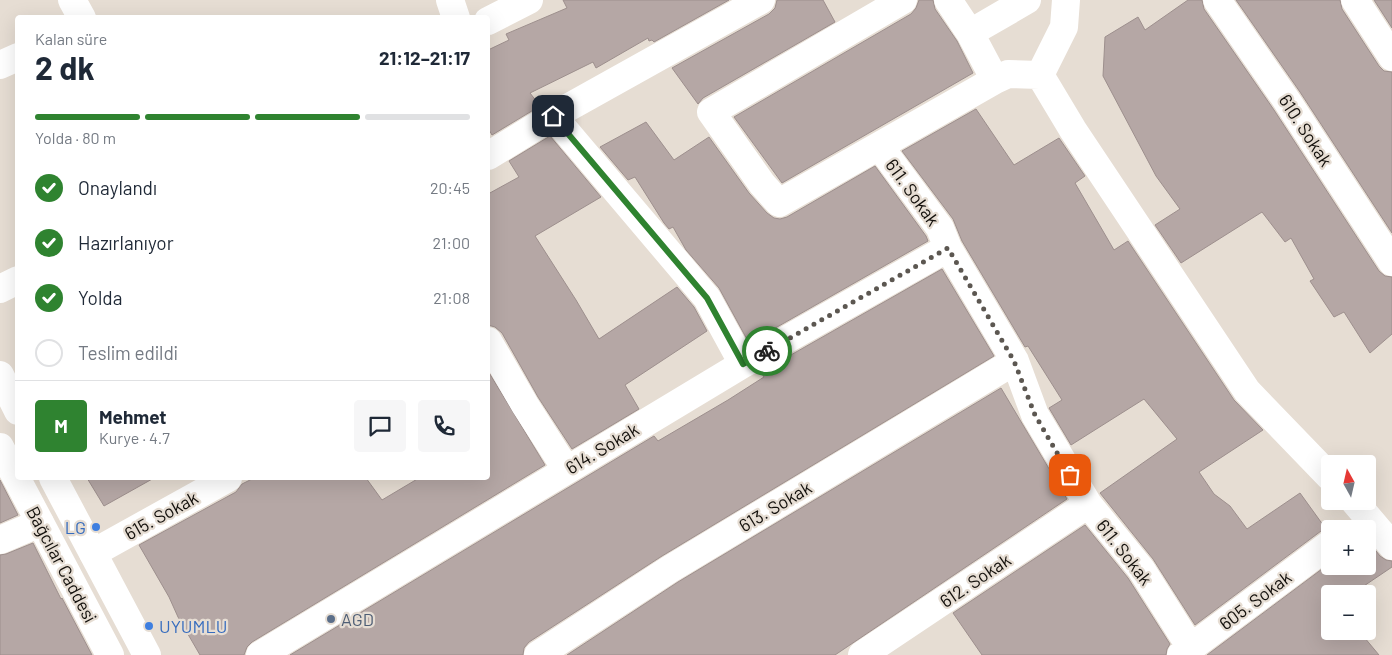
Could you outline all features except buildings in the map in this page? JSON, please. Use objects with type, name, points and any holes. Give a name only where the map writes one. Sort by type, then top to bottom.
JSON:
[{"type":"street","points":[[72,0],[80,15]]},
{"type":"street","points":[[450,0],[455,15]]},
{"type":"street","points":[[490,20],[529,0]]},
{"type":"street","points":[[490,155],[553,116],[761,0]]},
{"type":"street","points":[[903,0],[710,112],[762,184],[779,203],[995,80],[1008,74],[1040,75]]},
{"type":"street","points":[[948,0],[970,32],[995,80]]},
{"type":"street","points":[[970,32],[1027,0]]},
{"type":"street","points":[[1040,75],[1064,28],[1066,0]]},
{"type":"street","name":"610. Sokak","points":[[1217,0],[1287,101],[1392,262]]},
{"type":"street","points":[[1355,0],[1392,57]]},
{"type":"street","points":[[0,65],[15,58]]},
{"type":"street","points":[[1040,75],[1079,138],[1247,391],[1321,468]]},
{"type":"street","points":[[553,116],[707,298],[743,364]]},
{"type":"street","name":"611. Sokak","points":[[880,147],[940,228],[948,248],[1014,361],[1035,415],[1088,504],[1141,569],[1186,651]]},
{"type":"street","name":"614. Sokak","points":[[260,655],[743,364],[948,248]]},
{"type":"street","points":[[0,289],[15,282]]},
{"type":"street","points":[[490,344],[525,405],[566,469]]},
{"type":"street","name":"613. Sokak","points":[[538,655],[670,569],[1014,361]]},
{"type":"street","points":[[0,375],[15,405]]},
{"type":"street","name":"Bağcılar Caddesi","points":[[0,447],[15,476]]},
{"type":"street","name":"Bağcılar Caddesi","points":[[17,480],[110,655]]},
{"type":"street","name":"Bağcılar Caddesi","points":[[54,480],[147,655]]},
{"type":"street","name":"615. Sokak","points":[[93,553],[224,480]]},
{"type":"street","name":"612. Sokak","points":[[862,655],[1088,504]]},
{"type":"street","points":[[1358,515],[1392,546]]},
{"type":"street","points":[[0,540],[40,523]]},
{"type":"street","name":"605. Sokak","points":[[1186,651],[1321,551]]},
{"type":"way so far","points":[[767,351],[948,248],[1014,361],[1035,415],[1070,475]]},
{"type":"place","name":"LG","points":[[96,527]]},
{"type":"place","name":"AGD","points":[[331,619]]},
{"type":"place","name":"UYUMLU","points":[[149,626]]},
{"type":"route","points":[[553,116],[707,298],[743,364],[767,351]]}]
